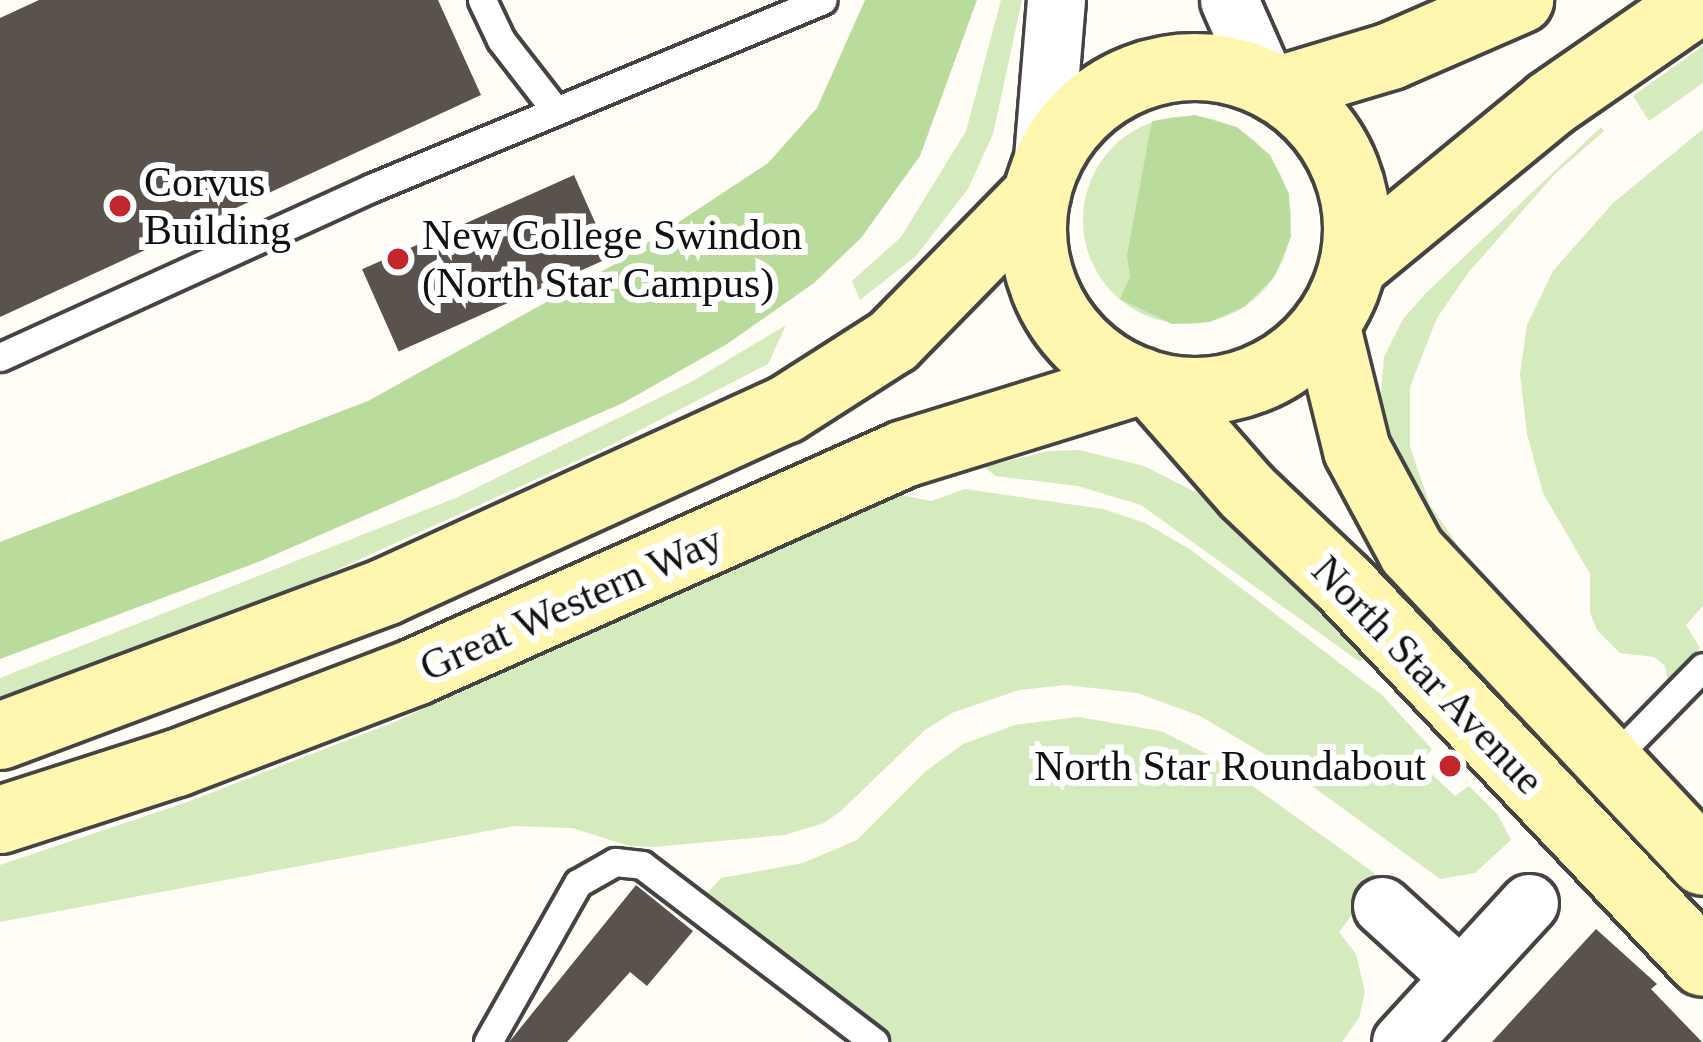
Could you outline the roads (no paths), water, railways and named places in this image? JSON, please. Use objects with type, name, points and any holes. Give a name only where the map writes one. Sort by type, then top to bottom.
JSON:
[{"type":"main road","points":[[1272,87],[1391,56],[1520,0]]},
{"type":"main road","points":[[1353,266],[1550,104],[1700,0]]},
{"type":"main road","points":[[1202,67],[1272,87],[1312,117],[1345,167],[1357,216],[1353,266],[1326,325],[1293,358],[1247,382],[1206,391],[1147,384],[1087,350],[1050,301],[1034,242],[1039,188],[1051,156],[1077,119],[1129,81],[1202,67]]},
{"type":"main road","name":"Great Western Way","points":[[0,736],[386,591],[785,410],[843,377],[892,341],[1039,188]]},
{"type":"main road","name":"North Star Avenue","points":[[1326,325],[1357,450],[1395,527],[1458,607],[1703,862]]},
{"type":"main road","name":"Great Western Way","points":[[0,820],[177,763],[415,672],[904,454],[1147,384]]},
{"type":"main road","name":"North Star Avenue","points":[[1147,384],[1703,963]]},
{"type":"street","points":[[1039,188],[1056,0]]},
{"type":"street","points":[[1229,0],[1272,87]]},
{"type":"street","points":[[1401,1042],[1529,903]]},
{"type":"street","points":[[1382,906],[1460,977]]},
{"type":"lane","points":[[482,0],[502,40],[556,111]]},
{"type":"lane","points":[[0,358],[371,188],[822,0]]},
{"type":"lane","points":[[1609,763],[1703,667]]},
{"type":"lane","points":[[488,1042],[578,883],[615,862],[642,866],[874,1042]]},
{"type":"place","name":"Corvus Building","points":[[120,206]]},
{"type":"place","name":"New College Swindon (North Star Campus)","points":[[398,259]]},
{"type":"place","name":"North Star Roundabout","points":[[1450,766]]}]
